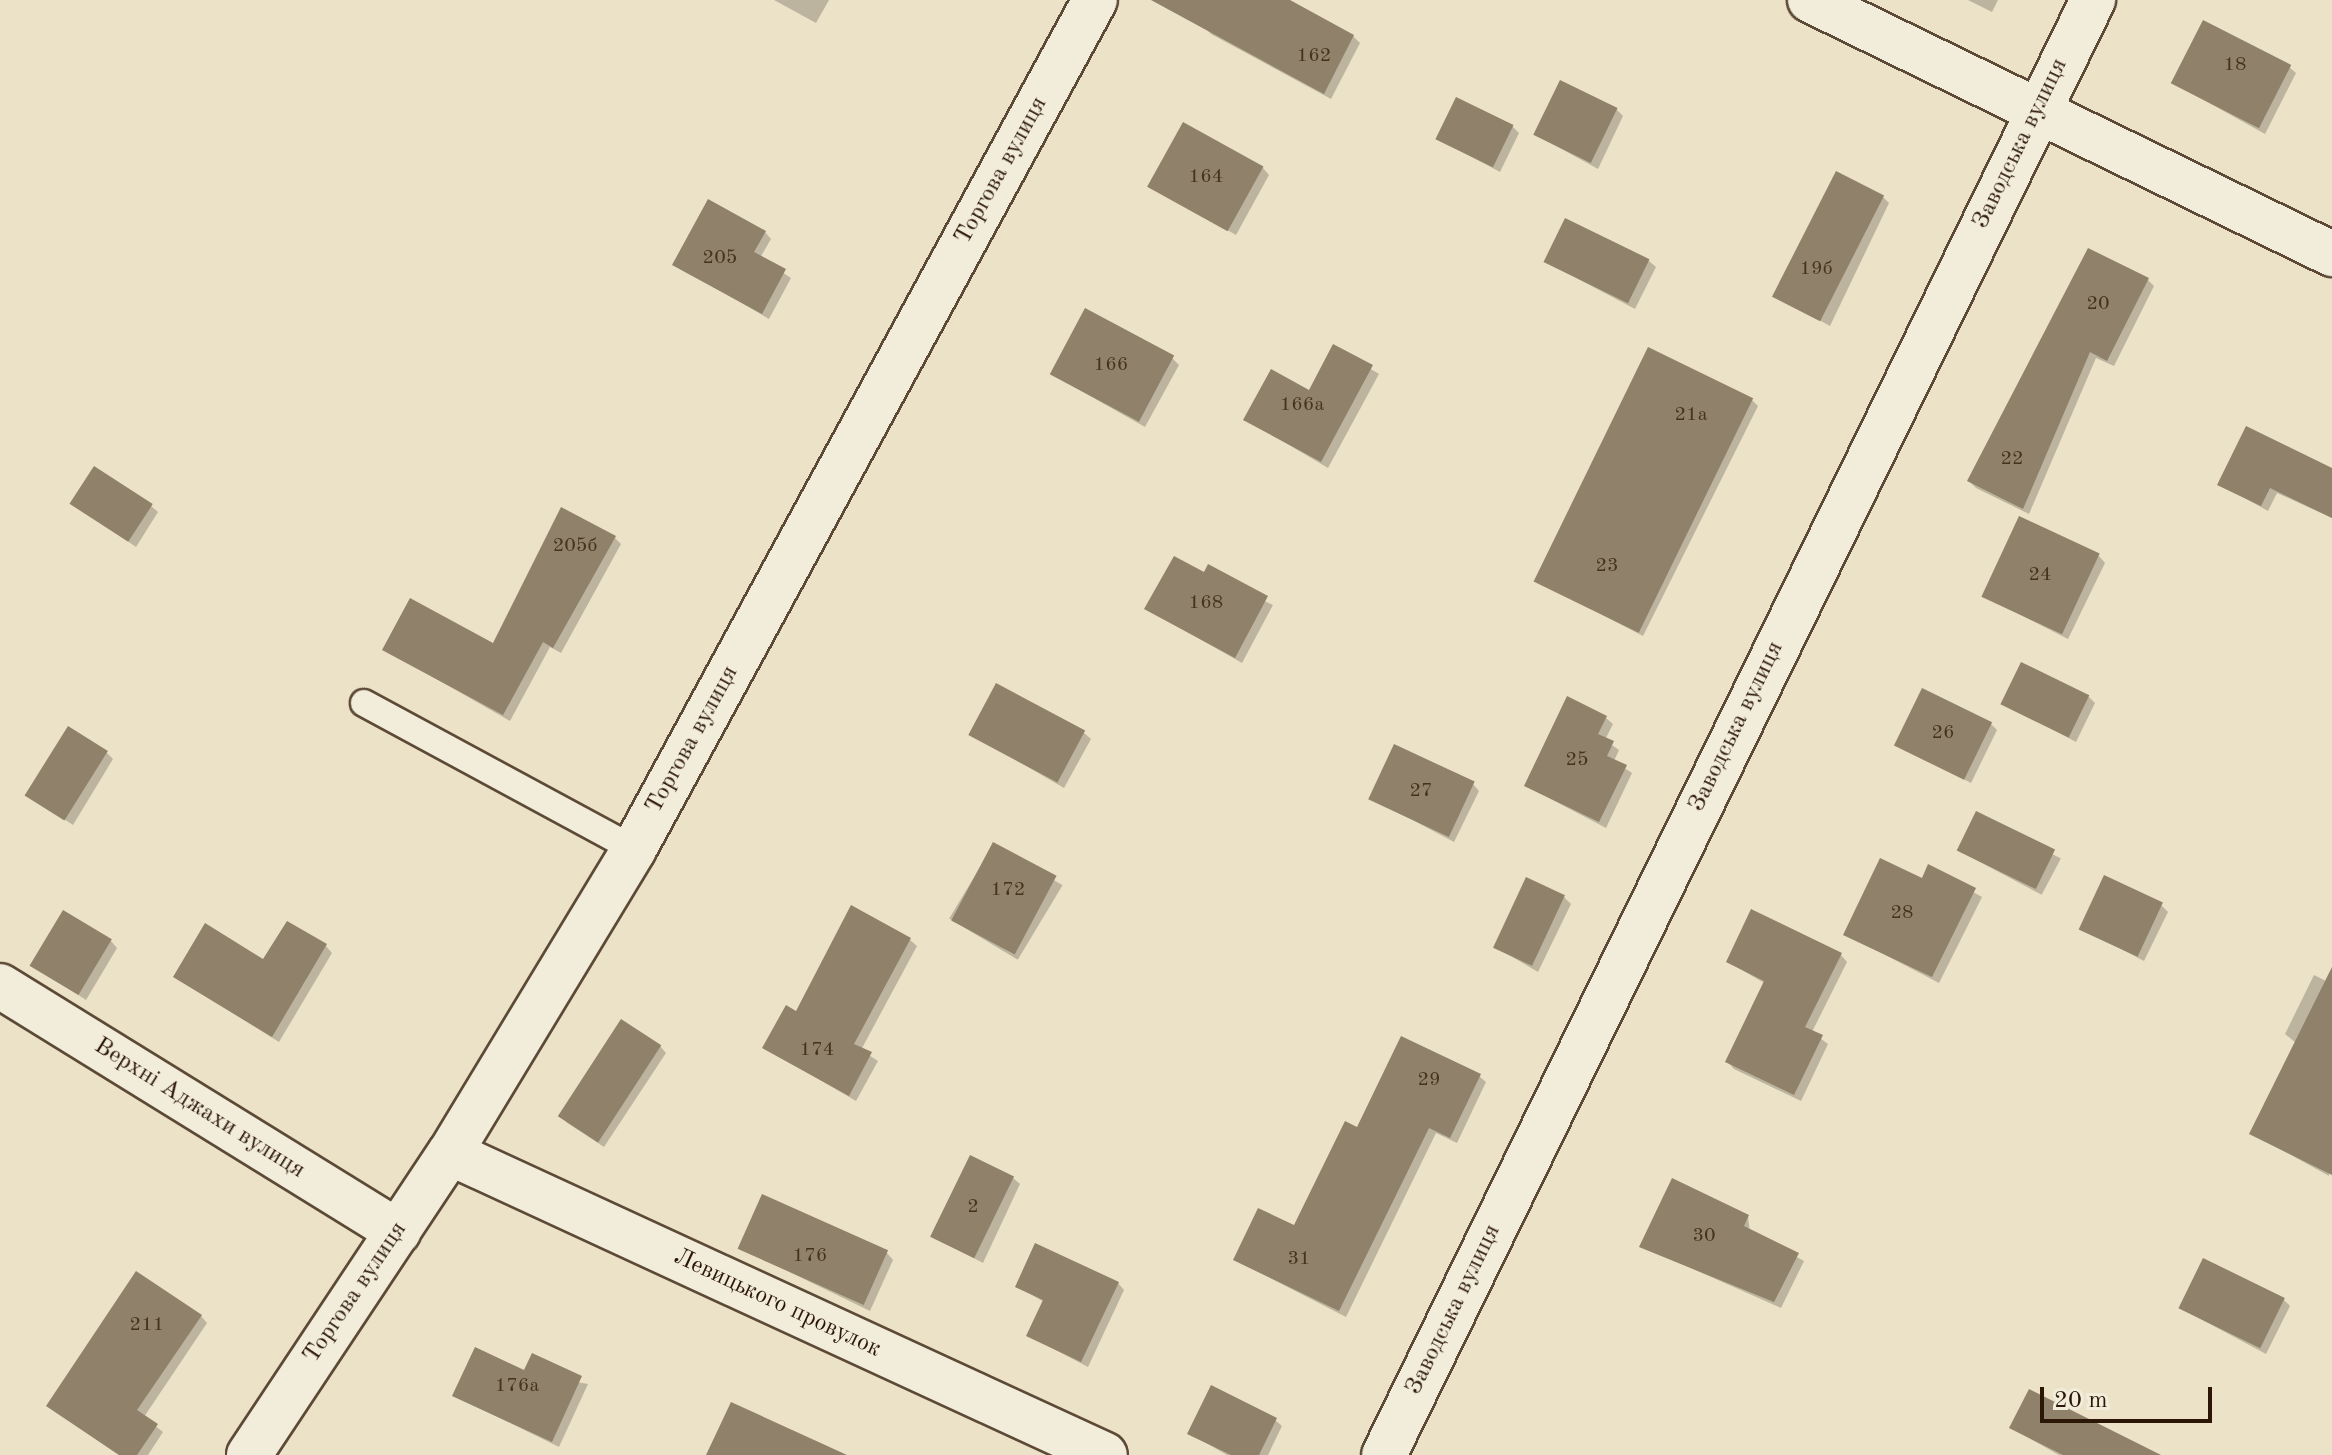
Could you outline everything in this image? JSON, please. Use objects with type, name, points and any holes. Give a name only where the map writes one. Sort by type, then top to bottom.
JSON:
[{"type":"street","name":"Торгова вулиця","points":[[249,1455],[450,1153],[634,849],[1095,0]]},
{"type":"street","points":[[1810,0],[2332,254]]},
{"type":"street","name":"Заводська вулиця","points":[[1384,1455],[2036,110],[2093,0]]},
{"type":"street","name":"Верхні Аджахи вулиця","points":[[0,986],[398,1232]]},
{"type":"street","name":"Левицького провулок","points":[[450,1153],[1105,1455]]},
{"type":"lane","points":[[364,703],[634,849]]},
{"type":"building","points":[[1151,0],[1290,0],[1354,35],[1324,94]]},
{"type":"building","points":[[2203,20],[2291,65],[2259,128],[2171,83]]},
{"type":"building","points":[[1560,80],[1618,108],[1591,163],[1533,135]]},
{"type":"building","points":[[1456,97],[1514,125],[1493,167],[1435,139]]},
{"type":"building","points":[[1183,122],[1263,167],[1228,231],[1147,187]]},
{"type":"building","points":[[1836,171],[1884,196],[1820,321],[1772,297]]},
{"type":"building","points":[[708,199],[766,231],[754,252],[786,269],[762,314],[672,265]]},
{"type":"building","points":[[1565,218],[1649,259],[1628,303],[1544,262]]},
{"type":"building","points":[[2088,248],[2149,278],[2107,361],[2090,352],[2023,509],[1967,481]]},
{"type":"building","points":[[1085,308],[1174,355],[1139,422],[1050,374]]},
{"type":"building","points":[[1333,344],[1373,365],[1321,462],[1243,420],[1271,369],[1309,390]]},
{"type":"building","points":[[1648,347],[1753,398],[1639,633],[1534,582]]},
{"type":"building","points":[[2246,426],[2332,468],[2332,518],[2270,488],[2261,506],[2217,485]]},
{"type":"building","points":[[94,466],[153,504],[128,542],[69,504]]},
{"type":"building","points":[[561,507],[616,536],[553,648],[543,642],[503,715],[382,650],[410,598],[493,643]]},
{"type":"building","points":[[2019,516],[2100,554],[2062,634],[1981,597]]},
{"type":"building","points":[[1174,556],[1204,572],[1208,564],[1268,596],[1235,658],[1144,609]]},
{"type":"building","points":[[2021,662],[2089,695],[2069,738],[2000,704]]},
{"type":"building","points":[[996,683],[1085,730],[1057,783],[968,735]]},
{"type":"building","points":[[1922,688],[1992,722],[1964,780],[1894,746]]},
{"type":"building","points":[[1567,696],[1607,716],[1598,734],[1614,741],[1607,756],[1627,765],[1599,822],[1524,786]]},
{"type":"building","points":[[68,726],[108,751],[64,820],[25,796]]},
{"type":"building","points":[[1394,744],[1475,782],[1449,837],[1368,799]]},
{"type":"building","points":[[1976,811],[2055,850],[2036,889],[1957,851]]},
{"type":"building","points":[[993,842],[1057,876],[1015,954],[951,921]]},
{"type":"building","points":[[1880,858],[1922,878],[1928,864],[1976,888],[1932,977],[1843,935]]},
{"type":"building","points":[[2104,875],[2163,902],[2138,957],[2079,929]]},
{"type":"building","points":[[1526,877],[1565,895],[1532,966],[1493,948]]},
{"type":"building","points":[[851,905],[911,938],[854,1044],[872,1052],[849,1096],[762,1048],[786,1005],[796,1011]]},
{"type":"building","points":[[1751,909],[1842,953],[1805,1027],[1823,1035],[1794,1095],[1725,1062],[1764,981],[1726,962]]},
{"type":"building","points":[[63,910],[112,939],[78,995],[30,966]]},
{"type":"building","points":[[287,921],[327,944],[272,1037],[173,977],[205,923],[263,959]]},
{"type":"building","points":[[2332,967],[2332,1175],[2249,1134]]},
{"type":"building","points":[[621,1019],[661,1045],[598,1142],[558,1116]]},
{"type":"building","points":[[1401,1036],[1481,1074],[1450,1138],[1429,1128],[1339,1311],[1233,1260],[1258,1208],[1294,1225],[1345,1121],[1357,1127]]},
{"type":"building","points":[[970,1155],[1014,1176],[974,1258],[930,1237]]},
{"type":"building","points":[[1672,1178],[1749,1215],[1744,1226],[1799,1253],[1774,1302],[1639,1247]]},
{"type":"building","points":[[762,1194],[888,1250],[864,1305],[738,1249]]},
{"type":"building","points":[[1035,1243],[1119,1282],[1081,1362],[1026,1336],[1043,1300],[1015,1287]]},
{"type":"building","points":[[2203,1258],[2285,1298],[2260,1348],[2178,1308]]},
{"type":"building","points":[[136,1271],[202,1315],[137,1410],[158,1424],[137,1455],[119,1455],[46,1406]]},
{"type":"building","points":[[475,1347],[524,1370],[532,1353],[582,1376],[552,1442],[452,1396]]},
{"type":"building","points":[[1211,1385],[1277,1418],[1259,1455],[1231,1455],[1187,1434]]},
{"type":"building","points":[[2029,1389],[2161,1455],[2063,1455],[2009,1428]]},
{"type":"building","points":[[731,1402],[847,1455],[706,1455]]}]
